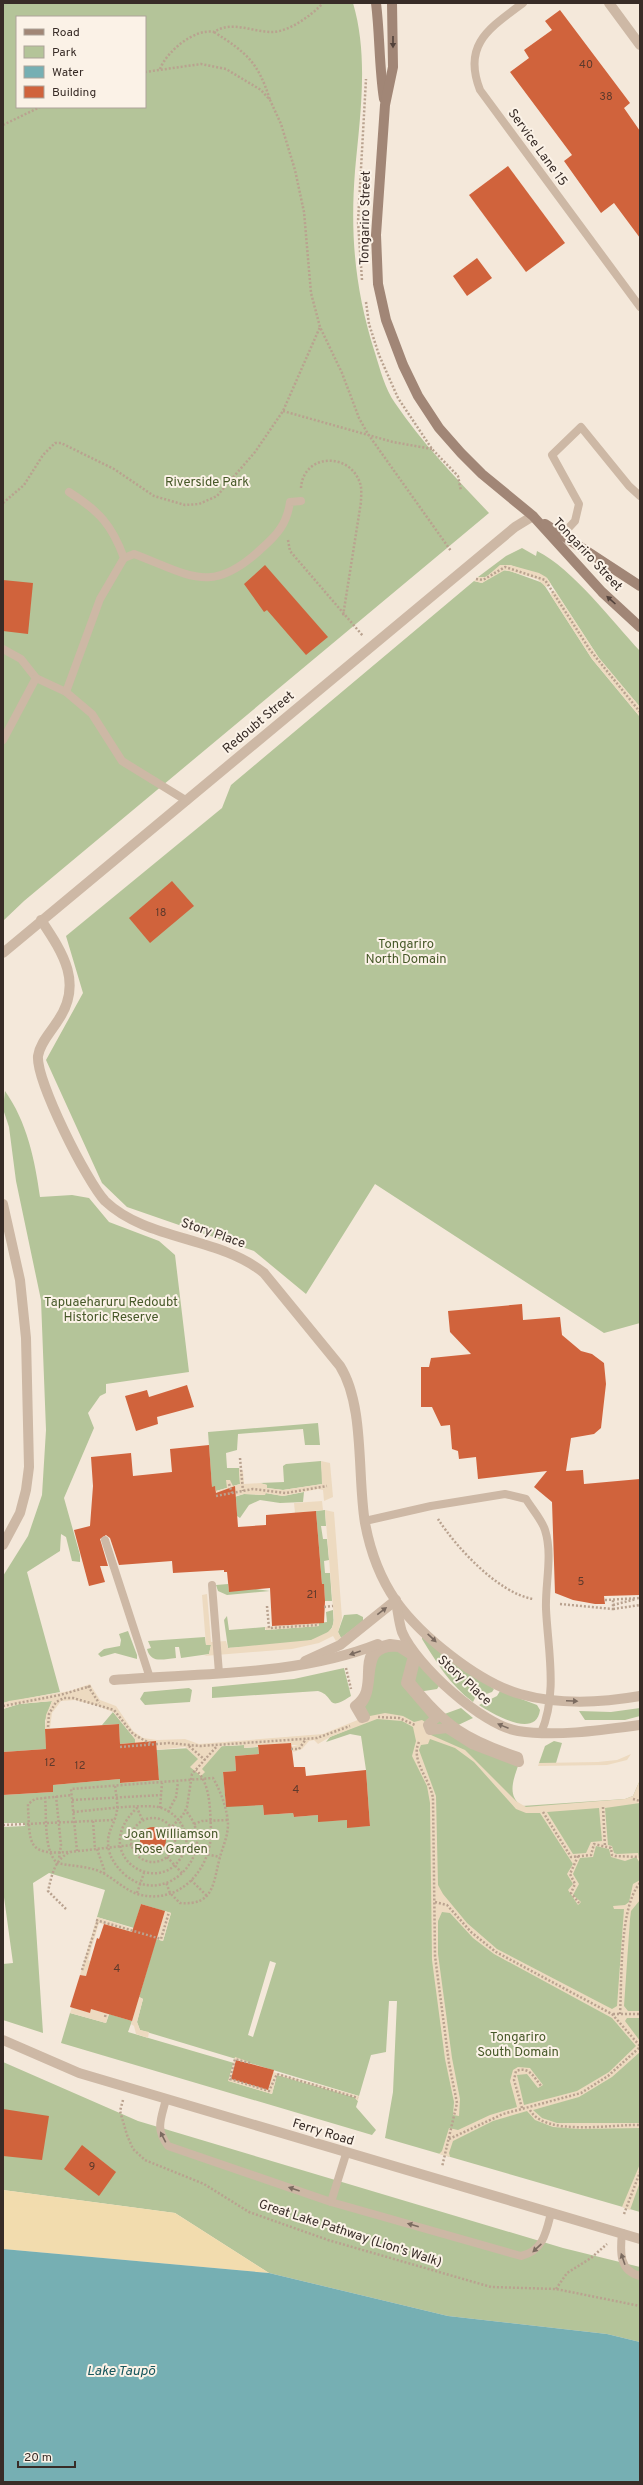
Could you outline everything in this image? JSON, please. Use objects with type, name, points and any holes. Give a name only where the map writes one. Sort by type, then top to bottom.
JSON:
[{"type":"main road","name":"Tongariro Street","points":[[376,3],[379,27],[379,68],[385,105]]},
{"type":"main road","name":"Tongariro Street","points":[[392,3],[393,67],[385,105],[376,235],[378,284],[386,320],[403,365],[418,396],[439,428],[482,474],[533,516],[640,586]]},
{"type":"main road","name":"Tongariro Street","points":[[533,516],[602,592],[640,627]]},
{"type":"street","points":[[609,3],[640,46]]},
{"type":"street","name":"Redoubt Street","points":[[3,953],[515,527],[533,516]]},
{"type":"street","name":"Story Place","points":[[41,920],[58,945],[69,973],[70,984],[65,1008],[40,1048],[40,1066],[59,1118],[86,1176],[106,1202],[131,1219],[223,1250],[249,1261],[264,1273],[326,1348],[345,1374],[351,1391],[365,1521],[373,1555],[396,1600],[415,1624],[482,1677],[500,1687],[520,1694],[550,1700],[596,1702],[640,1696]]},
{"type":"street","points":[[3,1204],[20,1280],[26,1338],[29,1467],[26,1490],[20,1513],[3,1545]]},
{"type":"street","points":[[276,1667],[308,1660],[333,1650],[353,1637],[364,1625],[396,1600]]},
{"type":"street","name":"Story Place","points":[[396,1600],[402,1632],[432,1672],[484,1717],[518,1731],[541,1733],[608,1730],[640,1725]]},
{"type":"street","points":[[114,1680],[306,1665],[336,1659],[386,1641],[415,1624]]},
{"type":"street","points":[[400,1644],[416,1656],[410,1682],[433,1710],[453,1727],[474,1740],[518,1757],[520,1760],[519,1762],[485,1750],[447,1728],[430,1730],[428,1725],[436,1718],[406,1683],[413,1656],[399,1647],[381,1649],[373,1658],[370,1665],[369,1690],[365,1699],[359,1706],[365,1717],[363,1720],[355,1706],[364,1697],[366,1689],[367,1665],[370,1656],[381,1646],[400,1644]]},
{"type":"street","name":"Ferry Road","points":[[3,2040],[79,2074],[346,2154],[640,2239]]},
{"type":"lane","name":"Service Lane 15","points":[[523,3],[492,27],[481,40],[476,49],[474,69],[475,78],[480,90],[639,304]]},
{"type":"lane","points":[[562,535],[575,521],[578,504],[552,455],[581,427],[640,496]]},
{"type":"lane","points":[[69,492],[94,508],[116,537],[124,558]]},
{"type":"lane","points":[[66,692],[100,599],[124,558],[134,554],[192,576],[211,579],[225,576],[239,569],[280,532],[288,515],[290,502],[301,501]]},
{"type":"lane","points":[[3,649],[21,658],[36,678],[66,692],[92,714],[122,761],[187,801]]},
{"type":"lane","points":[[3,740],[36,678]]},
{"type":"lane","points":[[365,1521],[431,1506],[505,1494],[526,1499],[545,1530],[548,1560],[547,1602],[550,1643],[550,1700],[548,1716],[541,1733]]},
{"type":"lane","points":[[105,1540],[150,1678]]},
{"type":"lane","points":[[212,1585],[219,1673]]},
{"type":"lane","points":[[166,2099],[159,2127],[161,2137],[168,2146],[331,2202],[521,2256],[531,2254],[543,2242],[551,2213]]},
{"type":"lane","points":[[331,2202],[346,2154]]},
{"type":"lane","points":[[622,2233],[620,2252],[623,2263],[631,2274],[640,2276]]},
{"type":"path","points":[[214,32],[221,27],[233,26],[273,32],[288,28],[316,11],[322,3]]},
{"type":"path","points":[[160,68],[164,58],[194,35],[205,30],[214,32],[243,50],[263,76],[270,100],[281,124],[296,170],[304,212],[311,293],[320,327],[342,373],[359,418],[368,434],[451,551]]},
{"type":"path","points":[[146,72],[160,68],[201,64],[226,70],[260,90],[270,100]]},
{"type":"path","points":[[3,126],[38,108]]},
{"type":"path","points":[[3,503],[24,485],[43,455],[55,443],[61,444],[114,469],[154,496],[185,505],[199,504],[217,496],[255,452],[283,411],[320,327]]},
{"type":"path","points":[[283,411],[393,442],[432,449]]},
{"type":"path","points":[[301,501],[302,477],[318,462],[331,460],[344,463],[354,471],[360,484],[361,502],[344,616]]},
{"type":"path","points":[[288,538],[290,551],[371,646]]},
{"type":"path","points":[[476,579],[484,580],[505,567],[544,580],[600,665],[640,712]]},
{"type":"path","points":[[240,1458],[243,1490]]},
{"type":"path","points":[[229,1484],[232,1493]]},
{"type":"path","points":[[216,1496],[243,1490],[286,1493],[327,1486]]},
{"type":"path","points":[[431,1506],[463,1552],[482,1570],[527,1598],[594,1609],[613,1609],[640,1605]]},
{"type":"path","points":[[605,1600],[640,1598]]},
{"type":"path","points":[[613,1605],[640,1598]]},
{"type":"path","points":[[613,1599],[613,1609]]},
{"type":"path","points":[[267,1606],[269,1628],[317,1625],[317,1623]]},
{"type":"path","points":[[324,1607],[333,1606]]},
{"type":"path","points":[[346,1668],[352,1694]]},
{"type":"path","points":[[3,1706],[60,1695],[90,1686],[100,1704]]},
{"type":"path","points":[[60,1695],[62,1699]]},
{"type":"path","points":[[48,1727],[51,1709],[62,1699],[73,1698],[100,1704],[114,1710],[133,1734],[151,1744]]},
{"type":"path","points":[[120,1747],[151,1744],[187,1744],[195,1746],[306,1739],[324,1737],[363,1720],[393,1717],[415,1726]]},
{"type":"path","points":[[291,1749],[299,1748],[306,1739]]},
{"type":"path","points":[[419,1742],[416,1752],[417,1759],[428,1780],[433,1798],[435,1956],[449,2063],[457,2104],[438,2180]]},
{"type":"path","points":[[187,1744],[205,1760]]},
{"type":"path","points":[[164,1835],[179,1820],[185,1810],[190,1777],[217,1745]]},
{"type":"path","points":[[45,1797],[50,1853],[57,1862],[104,1873],[128,1890],[137,1894],[154,1897],[178,1891],[199,1873],[208,1855],[210,1821],[204,1779],[196,1770]]},
{"type":"path","points":[[77,1851],[71,1789],[178,1782],[213,1778],[219,1788],[228,1820],[226,1840],[220,1857],[214,1887],[207,1896],[195,1902],[187,1903],[176,1900],[170,1893],[166,1882]]},
{"type":"path","points":[[168,1812],[176,1797],[178,1782]]},
{"type":"path","points":[[160,1808],[162,1783]]},
{"type":"path","points":[[116,1786],[117,1809],[109,1833],[109,1848],[113,1861],[118,1868],[140,1884],[159,1885],[182,1873],[196,1852],[197,1836],[194,1824],[185,1810]]},
{"type":"path","points":[[72,1795],[35,1799],[28,1804],[31,1840],[36,1849],[50,1853],[60,1853],[140,1844]]},
{"type":"path","points":[[72,1800],[162,1795]]},
{"type":"path","points":[[56,1796],[60,1853],[48,1890],[66,1909]]},
{"type":"path","points":[[633,1799],[640,1801]]},
{"type":"path","points":[[603,1807],[605,1847]]},
{"type":"path","points":[[74,1812],[137,1808],[160,1808],[168,1812],[179,1820],[184,1828],[185,1848],[174,1865],[165,1871],[144,1873],[127,1862],[120,1846],[122,1826],[137,1808]]},
{"type":"path","points":[[137,1808],[143,1821]]},
{"type":"path","points":[[543,1812],[571,1857],[591,1855],[594,1844],[611,1848],[612,1855],[615,1856],[638,1855],[640,1857]]},
{"type":"path","points":[[3,1825],[113,1820]]},
{"type":"path","points":[[160,1820],[171,1828],[175,1840],[174,1846],[167,1857],[157,1862],[145,1860],[135,1854],[131,1845],[133,1830],[143,1821],[160,1820]]},
{"type":"path","points":[[194,1824],[228,1820]]},
{"type":"path","points":[[92,1821],[96,1849],[104,1868],[104,1873]]},
{"type":"path","points":[[57,1862],[70,1852]]},
{"type":"path","points":[[196,1852],[220,1857]]},
{"type":"path","points":[[578,1856],[570,1874],[575,1884],[570,1894],[579,1903]]},
{"type":"path","points":[[167,1857],[182,1873]]},
{"type":"path","points":[[137,1894],[144,1873]]},
{"type":"path","points":[[191,1880],[207,1896]]},
{"type":"path","points":[[620,2014],[626,1918],[633,1893],[640,1883]]},
{"type":"path","points":[[435,1902],[446,1905],[471,1932],[496,1952],[612,2014],[640,2046],[608,2076],[581,2093],[522,2108],[493,2118],[449,2138]]},
{"type":"path","points":[[82,1970],[97,1920],[161,1939],[168,1912]]},
{"type":"path","points":[[105,2017],[106,2013]]},
{"type":"path","points":[[612,2014],[640,2014]]},
{"type":"path","points":[[250,2063],[236,2059],[230,2080],[269,2091],[275,2074],[277,2074],[358,2098]]},
{"type":"path","points":[[522,2108],[514,2080],[516,2071],[522,2070],[530,2072],[541,2086]]},
{"type":"path","name":"Great Lake Pathway (Lion's Walk)","points":[[127,2088],[120,2111],[133,2149],[145,2160],[204,2184],[249,2212],[328,2240],[484,2285],[556,2289],[640,2306]]},
{"type":"path","points":[[530,2110],[536,2118],[554,2125],[640,2125]]},
{"type":"path","points":[[624,2214],[640,2172]]},
{"type":"path","points":[[556,2289],[568,2273],[591,2258],[622,2233]]},
{"type":"green space","name":"Riverside Park","points":[[3,3],[353,3],[358,23],[362,65],[361,108],[355,171],[353,218],[354,241],[359,285],[368,330],[383,379],[388,392],[395,403],[428,446],[489,513],[24,901],[3,921]]},
{"type":"green space","points":[[522,548],[536,556],[537,551],[551,559],[564,570],[592,596],[640,651],[640,707],[599,658],[547,578],[510,565],[483,578],[478,577],[506,556]]},
{"type":"green space","name":"Tongariro North Domain","points":[[501,570],[510,571],[543,583],[592,659],[640,717],[640,1323],[604,1333],[375,1184],[306,1294],[254,1251],[127,1207],[102,1183],[46,1060],[83,993],[66,936],[222,808],[231,785],[474,581],[482,583]]},
{"type":"green space","name":"Tapuaeharuru Redoubt Historic Reserve","points":[[5,1091],[19,1115],[29,1142],[36,1169],[40,1197],[72,1195],[89,1198],[109,1222],[159,1241],[175,1255],[189,1372],[106,1384],[106,1393],[100,1396],[88,1413],[94,1428],[64,1498],[80,1555],[80,1562],[72,1561],[66,1537],[61,1534],[60,1551],[27,1572],[60,1692],[3,1703],[3,1576],[28,1536],[42,1495],[46,1430],[41,1300],[16,1181],[9,1127],[3,1109]]},
{"type":"green space","points":[[318,1423],[320,1445],[305,1445],[303,1429],[238,1434],[237,1450],[226,1453],[227,1468],[239,1468],[240,1484],[216,1491],[215,1487],[212,1487],[208,1432]]},
{"type":"green space","points":[[321,1461],[323,1484],[283,1490],[267,1488],[267,1485],[260,1483],[284,1482],[283,1466],[286,1464]]},
{"type":"green space","points":[[304,1492],[303,1502],[280,1503],[260,1500],[249,1505],[240,1518],[237,1516],[236,1499],[228,1499],[244,1494],[264,1495],[265,1493],[283,1496]]},
{"type":"green space","points":[[325,1510],[326,1526],[321,1526],[323,1539],[327,1539],[329,1560],[324,1561],[325,1573],[330,1573],[332,1601],[325,1601],[324,1585],[322,1584],[316,1511]]},
{"type":"green space","points":[[228,1584],[229,1591],[249,1588],[270,1591],[227,1595],[218,1591],[216,1585]]},
{"type":"green space","points":[[333,1610],[333,1622],[331,1629],[324,1635],[313,1640],[267,1647],[228,1648],[224,1620],[227,1616],[229,1630],[265,1627],[265,1630],[319,1626],[319,1623],[327,1622],[326,1612]]},
{"type":"green space","points":[[357,1614],[363,1617],[363,1621],[341,1638],[338,1632],[344,1615]]},
{"type":"green space","points":[[128,1631],[137,1655],[137,1659],[115,1653],[101,1657],[98,1654],[104,1649],[120,1646],[121,1640],[119,1634]]},
{"type":"green space","points":[[422,1636],[494,1689],[492,1692],[475,1698],[473,1702],[457,1688],[444,1673],[422,1639]]},
{"type":"green space","points":[[205,1637],[206,1645],[211,1645],[209,1654],[181,1658],[179,1647],[175,1647],[176,1658],[158,1660],[151,1657],[147,1649],[151,1648],[148,1641]]},
{"type":"green space","points":[[400,1644],[439,1686],[437,1689],[418,1692],[439,1716],[461,1708],[473,1718],[454,1727],[520,1760],[514,1779],[513,1791],[517,1802],[522,1806],[625,1799],[633,1796],[640,1780],[640,2212],[385,2138],[393,2092],[397,2001],[389,2001],[386,2052],[371,2055],[359,2096],[140,2030],[137,2022],[143,1999],[139,1997],[156,1939],[163,1941],[171,1913],[141,1904],[134,1928],[97,1917],[105,1890],[49,1873],[33,1883],[43,2033],[3,2020],[3,1964],[13,1963],[3,1890],[3,1827],[25,1826],[25,1823],[3,1823],[3,1795],[53,1792],[53,1785],[120,1779],[121,1783],[159,1780],[156,1750],[244,1745],[244,1748],[258,1747],[259,1754],[235,1756],[236,1771],[223,1772],[226,1806],[263,1805],[264,1815],[293,1813],[294,1817],[318,1815],[318,1821],[347,1820],[347,1827],[370,1826],[366,1770],[361,1736],[350,1734],[326,1742],[330,1737],[364,1723],[361,1700],[368,1661]],"holes":[[[270,1961],[276,1963],[253,2037],[248,2035]]]},
{"type":"green space","points":[[344,1668],[351,1696],[337,1703],[332,1702],[324,1693],[318,1691],[212,1698],[212,1687],[294,1679]]},
{"type":"green space","points":[[189,1688],[192,1690],[190,1702],[145,1705],[140,1699],[144,1692]]},
{"type":"green space","points":[[500,1691],[537,1705],[540,1710],[537,1719],[531,1723],[523,1724],[513,1722],[494,1714],[479,1705],[497,1696]]},
{"type":"green space","points":[[52,1701],[45,1721],[46,1749],[3,1752],[3,1709],[19,1704]]},
{"type":"green space","points":[[640,1708],[640,1716],[625,1720],[585,1720],[579,1711],[611,1712]]},
{"type":"green space","points":[[113,1712],[135,1739],[136,1743],[120,1744],[119,1724],[102,1725]]},
{"type":"green space","points":[[554,1741],[562,1743],[556,1763],[539,1763],[545,1746]]},
{"type":"green space","points":[[70,2013],[106,2023],[109,2014],[132,2021],[128,2032],[234,2063],[229,2081],[272,2094],[277,2075],[354,2097],[358,2101],[356,2107],[376,2130],[372,2135],[61,2043]]},
{"type":"green space","points":[[3,2062],[138,2121],[563,2248],[640,2267],[640,2342],[607,2334],[448,2316],[269,2273],[175,2213],[3,2190]]},
{"type":"sand","points":[[3,2190],[175,2213],[269,2273],[3,2249]]},
{"type":"shaded area","points":[[500,565],[510,565],[539,573],[546,577],[551,584],[546,587],[537,579],[505,570],[482,583],[474,581],[478,577],[486,577]]},
{"type":"shaded area","points":[[555,591],[599,658],[640,707],[640,717],[592,659],[550,594]]},
{"type":"shaded area","points":[[321,1461],[330,1463],[333,1497],[324,1501],[323,1490],[318,1489],[283,1496],[266,1493],[265,1495],[244,1494],[217,1500],[216,1491],[227,1488],[226,1480],[230,1480],[233,1486],[240,1484],[239,1468],[243,1471],[244,1484],[260,1483],[267,1485],[267,1488],[283,1490],[322,1484]]},
{"type":"shaded area","points":[[322,1501],[323,1510],[295,1513],[294,1503]]},
{"type":"shaded area","points":[[325,1510],[334,1512],[342,1618],[338,1632],[341,1638],[336,1641],[333,1636],[319,1643],[292,1649],[204,1656],[209,1654],[211,1645],[206,1645],[202,1595],[207,1594],[211,1642],[226,1641],[228,1648],[311,1640],[328,1632],[332,1628],[334,1620]]},
{"type":"shaded area","points":[[319,1623],[319,1626],[266,1630],[265,1627]]},
{"type":"shaded area","points":[[90,1684],[100,1700],[116,1706],[133,1731],[143,1738],[157,1740],[185,1739],[199,1744],[323,1734],[365,1717],[385,1713],[403,1716],[414,1722],[422,1720],[425,1722],[431,1735],[465,1750],[516,1801],[526,1807],[625,1799],[633,1796],[640,1780],[640,1803],[605,1808],[608,1845],[612,1846],[614,1853],[617,1854],[638,1853],[640,1863],[636,1857],[625,1861],[611,1857],[609,1849],[596,1846],[593,1857],[580,1858],[573,1874],[579,1884],[573,1895],[581,1902],[578,1905],[568,1890],[573,1884],[567,1874],[573,1864],[540,1813],[526,1813],[516,1809],[474,1762],[455,1748],[430,1739],[428,1744],[421,1745],[419,1750],[436,1796],[438,1885],[443,1894],[467,1923],[497,1949],[612,2009],[617,2006],[624,1909],[614,1909],[613,1906],[625,1905],[629,1902],[633,1884],[640,1880],[640,1900],[631,1911],[624,2006],[628,2011],[640,2011],[640,2018],[627,2018],[625,2021],[640,2041],[640,2052],[612,2077],[579,2097],[533,2110],[542,2118],[557,2123],[640,2123],[640,2128],[579,2129],[553,2127],[535,2120],[527,2111],[493,2121],[453,2141],[449,2153],[450,2157],[439,2154],[442,2151],[449,2128],[458,2130],[490,2115],[517,2107],[510,2081],[513,2070],[518,2067],[530,2068],[543,2085],[538,2088],[527,2074],[517,2075],[524,2105],[577,2091],[609,2072],[636,2046],[612,2018],[494,1954],[473,1938],[450,1913],[442,1912],[438,1921],[438,1954],[452,2058],[460,2099],[459,2116],[453,2115],[454,2102],[445,2059],[432,1960],[430,1803],[427,1786],[412,1756],[416,1741],[413,1727],[402,1721],[377,1719],[330,1737],[318,1744],[314,1740],[309,1741],[302,1749],[293,1752],[291,1747],[298,1745],[291,1745],[290,1743],[244,1748],[244,1745],[222,1746],[202,1769],[205,1772],[201,1776],[190,1767],[198,1759],[185,1747],[156,1750],[120,1744],[135,1743],[135,1739],[113,1712],[98,1706],[75,1700],[61,1701],[52,1713],[50,1728],[45,1729],[46,1715],[52,1701],[19,1704],[3,1709],[3,1703],[9,1701],[70,1691]],"holes":[[[599,1808],[602,1841],[591,1842],[586,1853],[573,1854],[547,1812]]]},
{"type":"shaded area","points":[[631,1754],[627,1760],[607,1765],[538,1766],[539,1763],[598,1762],[617,1760]]},
{"type":"shaded area","points":[[165,1911],[171,1913],[163,1941],[99,1923],[88,1960],[92,1962],[86,1976],[80,1975],[97,1917],[157,1936]]},
{"type":"shaded area","points":[[139,1997],[143,1999],[137,2022],[140,2030],[149,2032],[148,2038],[136,2034],[134,2026],[131,2024]]},
{"type":"shaded area","points":[[72,2007],[90,2013],[91,2009],[109,2014],[106,2023],[70,2013]]},
{"type":"shaded area","points":[[235,2057],[250,2062],[236,2060],[231,2079],[268,2089],[273,2072],[359,2096],[358,2101],[354,2097],[277,2075],[272,2094],[228,2081]]},
{"type":"shaded area","points":[[640,2164],[640,2182],[630,2210],[622,2207]]},
{"type":"water","name":"Lake Taupō","points":[[3,2249],[269,2273],[448,2316],[607,2334],[640,2342],[640,2482],[3,2482]]},
{"type":"building","points":[[560,10],[630,103],[624,108],[640,131],[640,238],[614,203],[601,213],[564,161],[572,155],[510,72],[529,58],[524,50],[552,30],[545,21]]},
{"type":"building","points":[[508,166],[565,243],[526,272],[469,195]]},
{"type":"building","points":[[477,258],[492,278],[467,296],[453,276]]},
{"type":"building","points":[[265,565],[328,637],[306,655],[267,610],[264,612],[244,584]]},
{"type":"building","points":[[3,580],[33,583],[28,634],[3,631]]},
{"type":"building","points":[[172,881],[194,906],[150,943],[129,918]]},
{"type":"building","points":[[522,1304],[523,1320],[560,1317],[562,1335],[581,1351],[592,1354],[604,1363],[606,1384],[601,1428],[594,1434],[571,1438],[566,1471],[583,1470],[584,1484],[640,1479],[640,1595],[604,1596],[605,1604],[595,1604],[573,1600],[555,1593],[552,1502],[534,1487],[547,1471],[478,1479],[476,1457],[459,1459],[458,1451],[452,1449],[450,1425],[441,1426],[432,1407],[421,1407],[421,1367],[429,1367],[431,1358],[471,1354],[450,1332],[448,1311]]},
{"type":"building","points":[[187,1385],[194,1407],[157,1417],[158,1424],[136,1431],[125,1396],[147,1390],[149,1397]]},
{"type":"building","points":[[209,1445],[212,1487],[215,1486],[216,1493],[235,1486],[238,1527],[266,1525],[266,1515],[316,1511],[322,1584],[324,1584],[324,1623],[272,1626],[270,1588],[229,1592],[227,1572],[224,1572],[224,1570],[173,1573],[172,1561],[119,1565],[110,1538],[106,1535],[100,1539],[108,1566],[100,1566],[105,1582],[89,1586],[74,1530],[90,1526],[93,1486],[91,1457],[131,1453],[133,1476],[172,1472],[170,1449]]},
{"type":"building","points":[[119,1724],[120,1744],[156,1741],[159,1780],[120,1783],[120,1779],[53,1785],[53,1792],[3,1795],[3,1752],[46,1749],[45,1729]]},
{"type":"building","points":[[291,1743],[294,1767],[305,1767],[306,1776],[366,1770],[370,1826],[347,1828],[347,1820],[318,1822],[318,1815],[294,1817],[293,1813],[264,1815],[263,1805],[226,1807],[223,1772],[236,1771],[235,1756],[259,1754],[258,1745]]},
{"type":"building","points":[[153,1827],[162,1831],[166,1840],[162,1849],[153,1853],[144,1849],[140,1840],[144,1831]]},
{"type":"building","points":[[141,1904],[165,1911],[132,2021],[91,2009],[90,2013],[70,2007],[80,1975],[86,1976],[97,1938],[99,1939],[104,1924],[132,1932]]},
{"type":"building","points":[[236,2060],[274,2070],[268,2090],[231,2079]]},
{"type":"building","points":[[3,2109],[49,2116],[42,2160],[3,2156]]},
{"type":"building","points":[[82,2145],[116,2172],[99,2196],[64,2169]]},
{"type":"park label","name":"Joan Williamson Rose Garden","points":[[171,1842]]},
{"type":"park label","name":"Tongariro South Domain","points":[[518,2046]]}]
